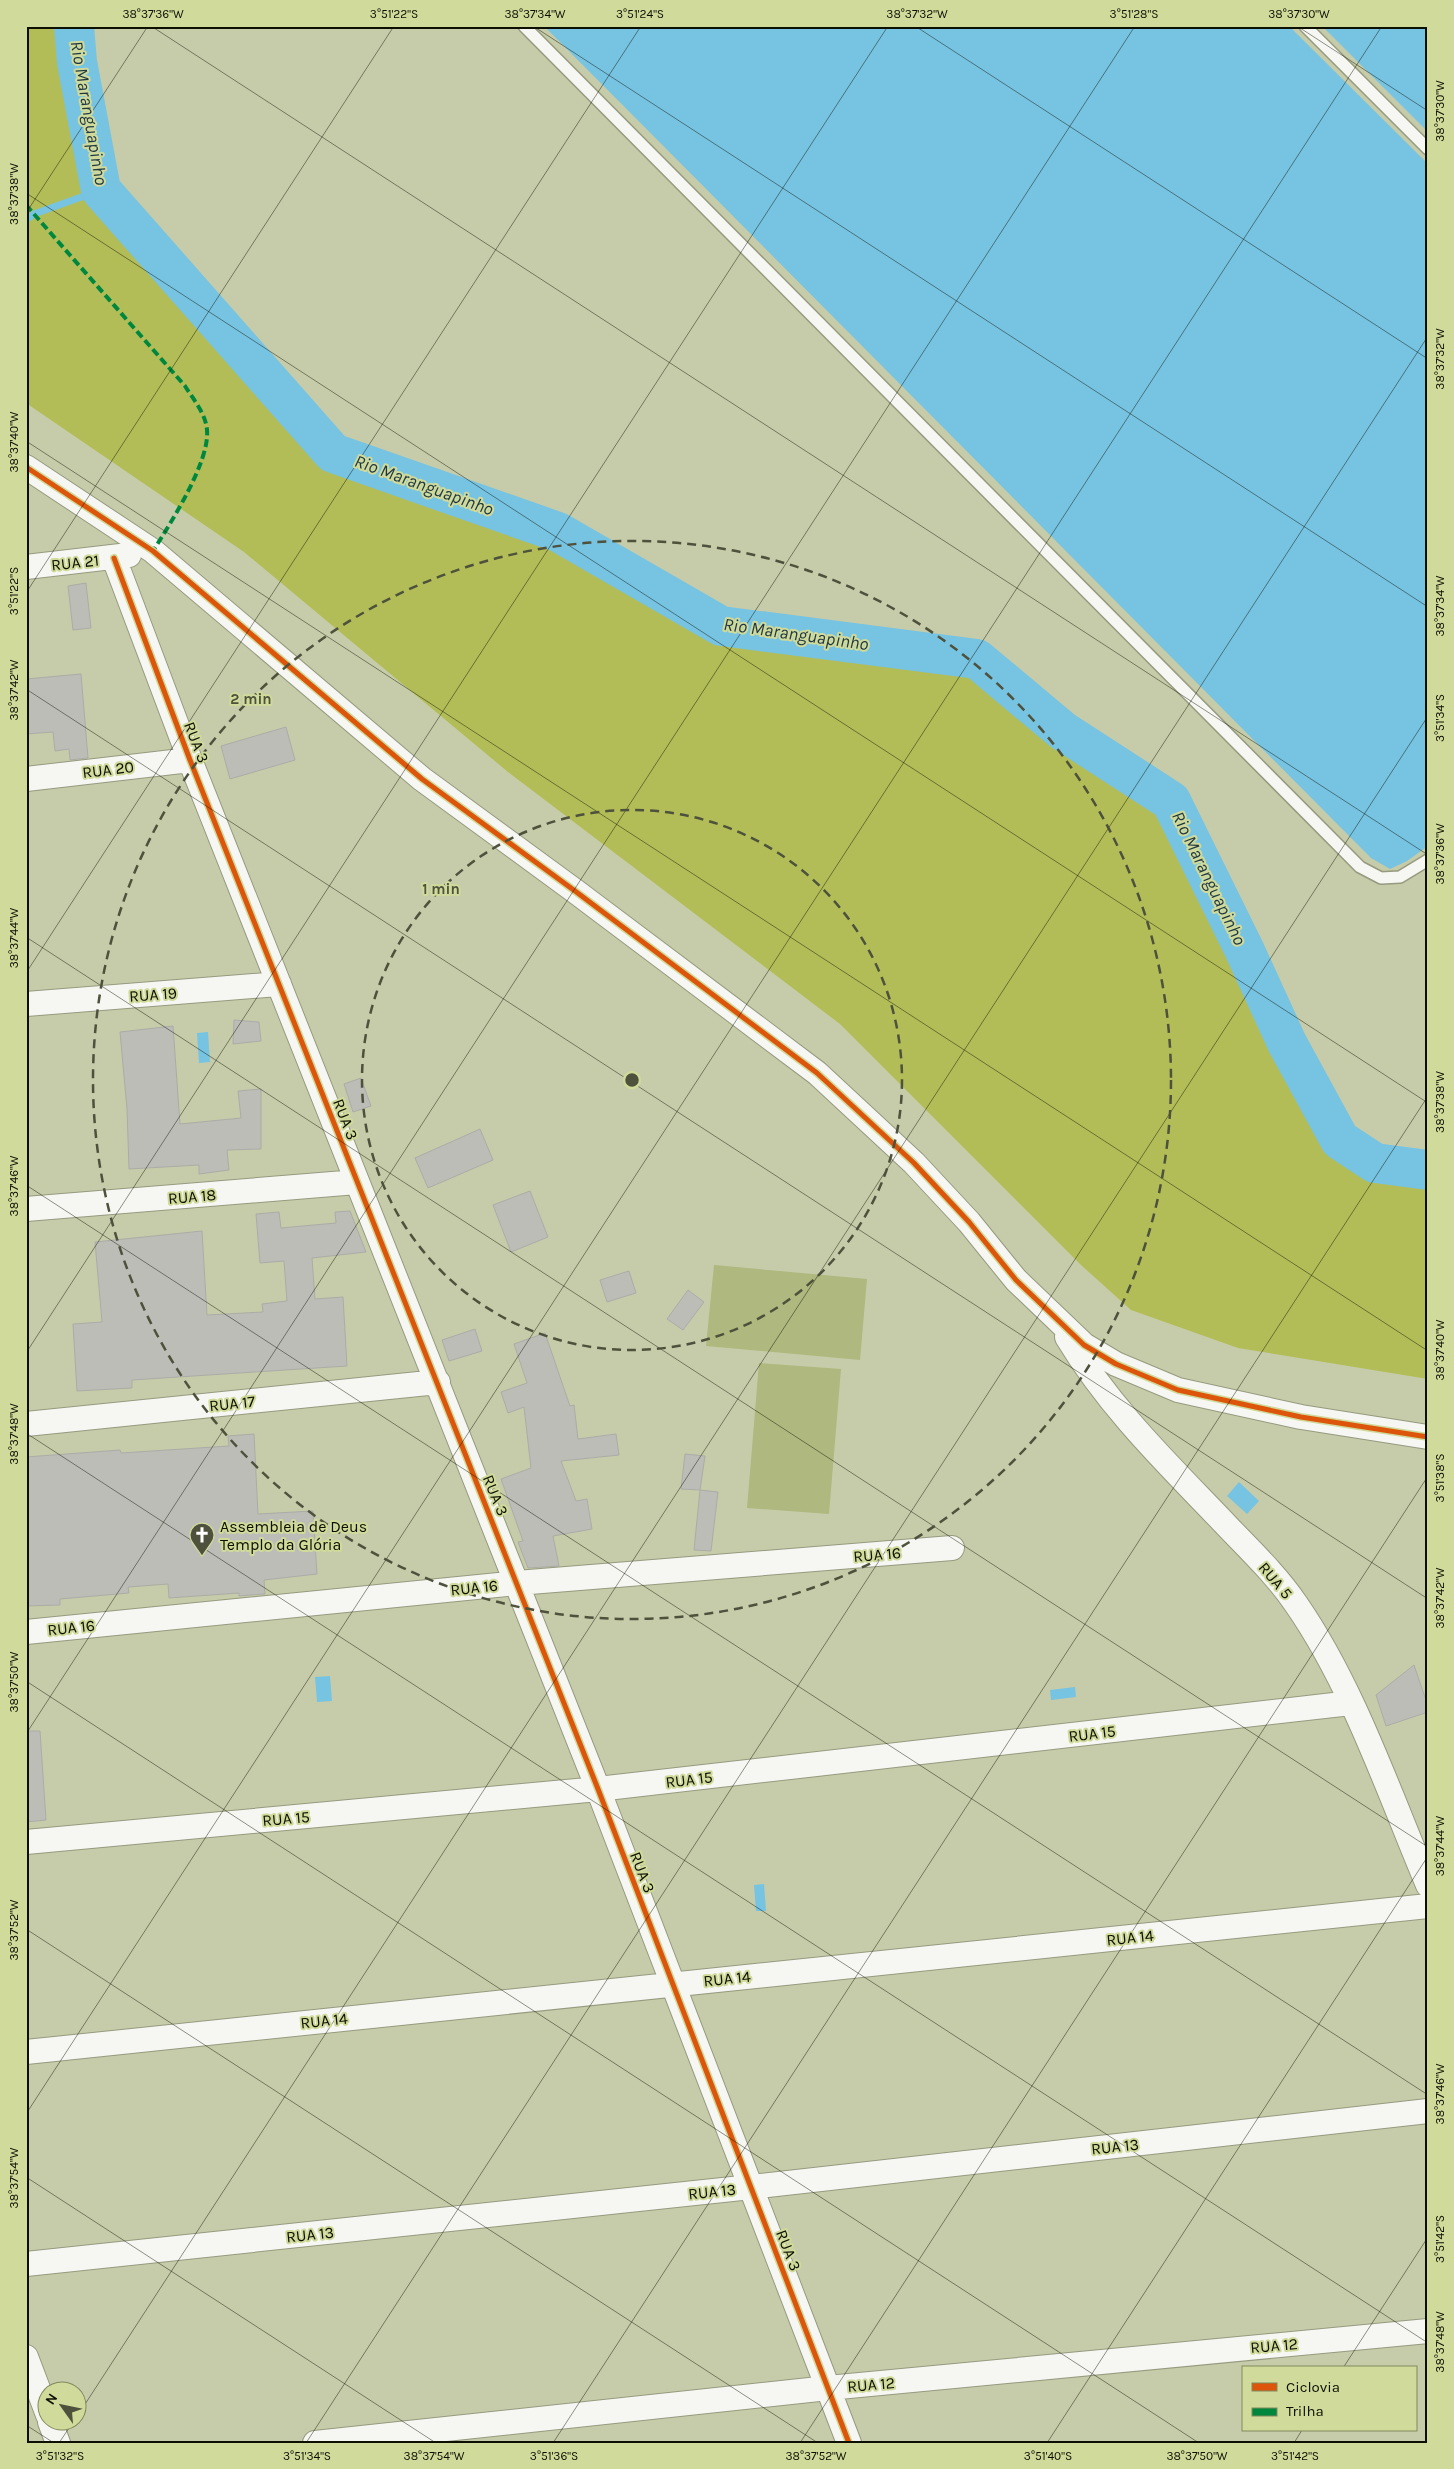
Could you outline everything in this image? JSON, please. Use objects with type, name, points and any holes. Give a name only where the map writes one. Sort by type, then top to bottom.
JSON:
[{"type":"street","points":[[26,467],[153,552],[422,779],[575,891],[816,1073],[914,1163],[969,1222],[1016,1280],[1084,1345],[1108,1359],[1178,1390],[1301,1416],[1428,1437]]},
{"type":"street","name":"RUA 21","points":[[26,567],[153,552]]},
{"type":"street","name":"RUA 3","points":[[114,558],[190,760],[598,1789],[849,2443]]},
{"type":"street","name":"RUA 20","points":[[26,779],[190,760]]},
{"type":"street","name":"RUA 19","points":[[26,1004],[279,984]]},
{"type":"street","name":"RUA 18","points":[[26,1210],[357,1182]]},
{"type":"street","name":"RUA 5","points":[[1056,1318],[1084,1365],[1112,1404],[1261,1562],[1296,1603],[1323,1648],[1351,1703],[1428,1885]]},
{"type":"street","name":"RUA 17","points":[[26,1424],[438,1382]]},
{"type":"street","name":"RUA 16","points":[[26,1632],[517,1583],[952,1548]]},
{"type":"street","name":"RUA 15","points":[[26,1842],[598,1789],[1351,1703]]},
{"type":"street","name":"RUA 14","points":[[26,2052],[673,1983],[1428,1906]]},
{"type":"street","name":"RUA 13","points":[[26,2264],[751,2187],[1428,2111]]},
{"type":"street","name":"RUA 12","points":[[316,2443],[828,2388],[1428,2330]]},
{"type":"street","points":[[26,2357],[38,2389]]},
{"type":"lane","points":[[524,26],[1360,867],[1381,878],[1400,877],[1428,860]]},
{"type":"lane","points":[[1305,26],[1428,149]]},
{"type":"green space","points":[[26,26],[74,26],[77,62],[101,190],[332,453],[558,532],[721,626],[977,659],[1063,731],[1171,801],[1244,949],[1287,1043],[1340,1140],[1375,1163],[1428,1170],[1428,1379],[1238,1348],[1131,1310],[1081,1265],[840,1024],[508,772],[244,552],[26,403]]},
{"type":"green space","points":[[714,1265],[867,1279],[860,1360],[706,1346]]},
{"type":"green space","points":[[759,1363],[841,1369],[829,1514],[747,1508]]},
{"type":"water","points":[[544,26],[1289,26],[1428,164],[1428,846],[1407,861],[1390,869],[1371,858]]},
{"type":"water","points":[[1322,26],[1428,26],[1428,132]]},
{"type":"water","points":[[208,1032],[210,1062],[199,1063],[197,1033]]},
{"type":"water","points":[[1239,1482],[1259,1501],[1247,1514],[1227,1496]]},
{"type":"water","points":[[330,1676],[332,1701],[317,1702],[315,1677]]},
{"type":"water","points":[[1075,1687],[1076,1697],[1051,1700],[1050,1690]]},
{"type":"water","points":[[764,1884],[766,1911],[756,1911],[754,1885]]},
{"type":"building","points":[[86,583],[91,628],[73,630],[68,586]]},
{"type":"building","points":[[81,674],[88,758],[70,760],[69,749],[55,751],[53,732],[26,734],[26,679]]},
{"type":"building","points":[[286,727],[295,760],[230,779],[221,746]]},
{"type":"building","points":[[234,1020],[259,1022],[261,1041],[233,1044]]},
{"type":"building","points":[[173,1026],[180,1124],[241,1118],[238,1091],[261,1089],[261,1149],[227,1150],[229,1170],[199,1174],[199,1165],[129,1169],[127,1109],[120,1032]]},
{"type":"building","points":[[361,1078],[371,1106],[353,1112],[344,1084]]},
{"type":"building","points":[[480,1129],[493,1160],[428,1188],[415,1158]]},
{"type":"building","points":[[530,1191],[548,1237],[511,1252],[493,1205]]},
{"type":"building","points":[[350,1211],[366,1252],[312,1258],[315,1299],[343,1297],[347,1366],[132,1380],[132,1388],[77,1391],[73,1324],[102,1322],[95,1242],[202,1231],[207,1315],[263,1312],[262,1304],[287,1301],[284,1261],[260,1263],[256,1214],[279,1212],[281,1228],[336,1223],[335,1212]]},
{"type":"building","points":[[629,1271],[636,1293],[607,1302],[600,1280]]},
{"type":"building","points":[[688,1290],[704,1302],[683,1330],[667,1319]]},
{"type":"building","points":[[475,1329],[482,1351],[449,1361],[442,1340]]},
{"type":"building","points":[[545,1333],[570,1406],[574,1405],[578,1439],[616,1434],[619,1455],[561,1461],[576,1501],[587,1499],[592,1529],[553,1536],[559,1566],[528,1568],[518,1542],[523,1541],[501,1479],[531,1468],[524,1407],[508,1413],[501,1392],[527,1383],[514,1344]]},
{"type":"building","points":[[254,1434],[258,1514],[313,1511],[317,1574],[264,1580],[265,1594],[239,1596],[239,1593],[169,1598],[168,1584],[128,1587],[129,1593],[60,1599],[60,1605],[26,1606],[26,1457],[120,1450],[121,1453],[229,1446],[228,1436]]},
{"type":"building","points":[[685,1454],[705,1456],[700,1490],[681,1489]]},
{"type":"building","points":[[700,1490],[718,1492],[711,1551],[694,1550]]},
{"type":"building","points":[[1414,1665],[1428,1706],[1428,1712],[1386,1726],[1376,1695]]},
{"type":"building","points":[[26,1731],[40,1731],[46,1820],[26,1822]]},
{"type":"waterway","name":"Rio Maranguapinho","points":[[74,26],[77,62],[101,190],[333,453],[558,532],[721,626],[977,659],[1063,731],[1171,801],[1244,949],[1287,1043],[1340,1140],[1375,1163],[1428,1170]]},
{"type":"waterway","points":[[26,220],[34,214],[101,190]]},
{"type":"marked path","points":[[26,205],[185,386],[204,418],[207,430],[206,443],[196,475],[153,551]]},
{"type":"cycle path","points":[[26,467],[153,551],[422,779],[575,891],[817,1073],[914,1163],[969,1222],[1016,1280],[1084,1345],[1116,1364],[1178,1390],[1301,1417],[1428,1437]]},
{"type":"cycle path","points":[[114,558],[190,760],[598,1789],[849,2443]]},
{"type":"place","name":"Assembleia de Deus Templo da Glória","points":[[202,1556]]}]
